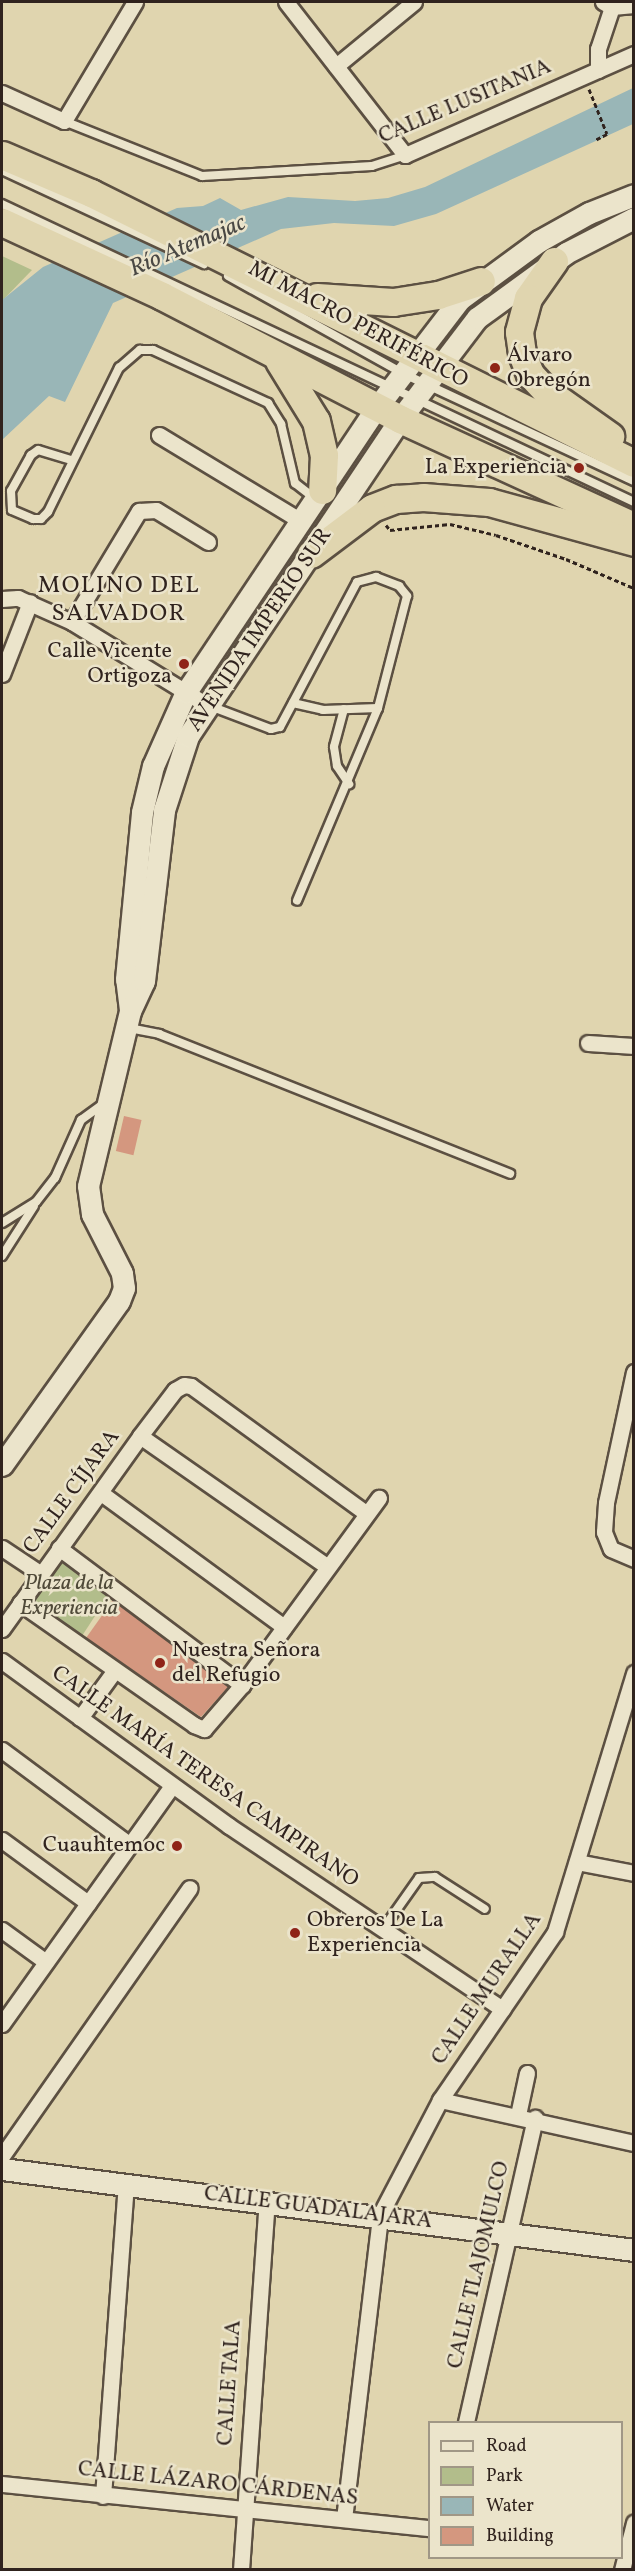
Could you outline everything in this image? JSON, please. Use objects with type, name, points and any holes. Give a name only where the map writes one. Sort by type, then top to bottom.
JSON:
[{"type":"highway","points":[[2,155],[92,193],[224,269],[287,291],[345,301],[393,302],[438,295],[481,281]]},
{"type":"highway","points":[[2,222],[65,242],[162,297],[275,355],[408,386],[633,463]]},
{"type":"highway","points":[[554,261],[539,278],[524,310],[519,332],[525,364],[545,390],[633,452]]},
{"type":"highway","points":[[287,291],[408,386],[633,526]]},
{"type":"highway","points":[[275,355],[300,389],[316,421],[324,455],[319,495]]},
{"type":"highway","points":[[310,554],[372,508],[410,497],[472,500],[633,542]]},
{"type":"street","points":[[64,121],[135,2]]},
{"type":"street","points":[[286,2],[405,155]]},
{"type":"street","points":[[336,66],[414,2]]},
{"type":"street","points":[[598,70],[598,49],[608,4],[633,5]]},
{"type":"street","name":"CALLE LUSITANIA","points":[[405,155],[633,54]]},
{"type":"street","name":"CALLE LUSITANIA","points":[[2,93],[64,121]]},
{"type":"street","points":[[408,386],[460,299],[481,281],[549,235],[633,195]]},
{"type":"street","points":[[408,386],[477,318],[554,261],[633,218]]},
{"type":"street","name":"AVENIDA IMPERIO SUR","points":[[129,1019],[126,979],[142,812],[153,766],[186,692],[319,495],[408,386]]},
{"type":"street","name":"AVENIDA IMPERIO SUR","points":[[129,1019],[144,981],[164,810],[188,736],[310,554],[408,386]]},
{"type":"street","points":[[159,435],[301,521]]},
{"type":"street","points":[[72,622],[139,511],[156,510],[208,542]]},
{"type":"street","points":[[2,599],[30,602],[72,622],[207,705]]},
{"type":"street","points":[[2,674],[30,602]]},
{"type":"street","points":[[2,1465],[119,1301],[124,1288],[122,1273],[89,1200],[91,1166],[129,1019]]},
{"type":"street","points":[[588,1043],[633,1046]]},
{"type":"street","points":[[633,1372],[606,1503],[604,1532],[611,1550],[633,1559]]},
{"type":"street","name":"CALLE CÍJARA","points":[[2,1629],[140,1436],[175,1390],[184,1385],[191,1386],[366,1513]]},
{"type":"street","points":[[140,1436],[328,1567]]},
{"type":"street","points":[[101,1493],[284,1627]]},
{"type":"street","points":[[20,1603],[194,1725],[204,1728],[242,1685],[379,1498]]},
{"type":"street","points":[[2,1548],[41,1574]]},
{"type":"street","points":[[59,1548],[242,1685]]},
{"type":"street","name":"CALLE MARÍA TERESA CAMPIRANO","points":[[2,1661],[172,1786],[502,2008]]},
{"type":"street","points":[[81,1718],[115,1670]]},
{"type":"street","name":"CALLE MURALLA","points":[[380,2215],[440,2100],[555,1932],[631,1690],[633,1673]]},
{"type":"street","points":[[2,1750],[130,1845]]},
{"type":"street","points":[[2,2023],[172,1786]]},
{"type":"street","points":[[2,1840],[88,1903]]},
{"type":"street","points":[[577,1862],[633,1873]]},
{"type":"street","points":[[2,2156],[190,1888]]},
{"type":"street","points":[[2,1930],[46,1962]]},
{"type":"street","points":[[518,2115],[527,2073]]},
{"type":"street","points":[[440,2100],[535,2118],[633,2143]]},
{"type":"street","name":"CALLE TLAJOMULCO","points":[[466,2421],[535,2118]]},
{"type":"street","name":"CALLE GUADALAJARA","points":[[2,2169],[126,2186],[267,2200],[633,2250]]},
{"type":"street","points":[[103,2496],[126,2186]]},
{"type":"street","name":"CALLE TALA","points":[[241,2570],[267,2200]]},
{"type":"street","points":[[344,2519],[380,2215]]},
{"type":"street","name":"CALLE LÁZARO CÁRDENAS","points":[[2,2484],[103,2496],[244,2507],[428,2528]]},
{"type":"street","points":[[624,2561],[633,2523]]},
{"type":"lane","name":"CALLE LUSITANIA","points":[[64,121],[202,176],[372,166],[405,155]]},
{"type":"lane","name":"MI MACRO PERIFÉRICO","points":[[2,170],[116,223],[224,269],[408,386],[633,502]]},
{"type":"lane","name":"MI MACRO PERIFÉRICO","points":[[2,204],[65,242],[633,481]]},
{"type":"lane","points":[[71,460],[38,450],[31,455],[10,491],[12,510],[41,519],[48,512],[71,460],[119,368],[140,350],[153,350],[268,403],[281,424],[295,483],[319,495]]},
{"type":"lane","points":[[207,705],[273,729],[281,725],[352,588],[362,579],[376,577],[399,586],[407,596],[378,708],[349,784],[297,901]]},
{"type":"lane","points":[[292,703],[323,710],[378,708]]},
{"type":"lane","points":[[344,709],[334,747],[338,766],[349,784]]},
{"type":"lane","points":[[129,1019],[159,1034],[510,1174]]},
{"type":"lane","points":[[2,1256],[54,1178],[81,1119],[106,1103]]},
{"type":"lane","points":[[2,1223],[36,1202]]},
{"type":"lane","points":[[383,1929],[419,1878],[435,1877],[485,1909]]},
{"type":"path","points":[[581,93],[589,89],[607,134],[595,140]]},
{"type":"path","points":[[372,508],[390,530],[450,524],[496,535],[566,559],[633,588]]},
{"type":"green space","points":[[2,256],[32,270],[2,301]]},
{"type":"green space","name":"Plaza de la Experiencia","points":[[61,1550],[110,1593],[80,1639],[25,1602]]},
{"type":"water","name":"Río Atemajac","points":[[633,88],[633,124],[436,214],[394,226],[334,223],[281,229],[113,303],[65,402],[49,396],[2,440],[2,300],[43,267],[177,208],[203,206],[220,198],[241,210],[288,197],[355,201],[388,198],[425,187]]},
{"type":"building","points":[[124,1116],[142,1120],[133,1155],[116,1151]]},
{"type":"building","name":"Nuestra Señora del Refugio","points":[[113,1600],[228,1687],[201,1717],[86,1638]]},
{"type":"place","name":"Álvaro Obregón","points":[[495,368]]},
{"type":"place","name":"La Experiencia","points":[[579,468]]},
{"type":"place","name":"Calle Vicente Ortigoza","points":[[184,664]]},
{"type":"place","name":"Nuestra Señora del Refugio","points":[[160,1663]]},
{"type":"place","name":"Cuauhtemoc","points":[[177,1846]]},
{"type":"place","name":"Obreros De La Experiencia","points":[[295,1933]]},
{"type":"district","name":"MOLINO DEL SALVADOR","points":[[119,601]]}]
